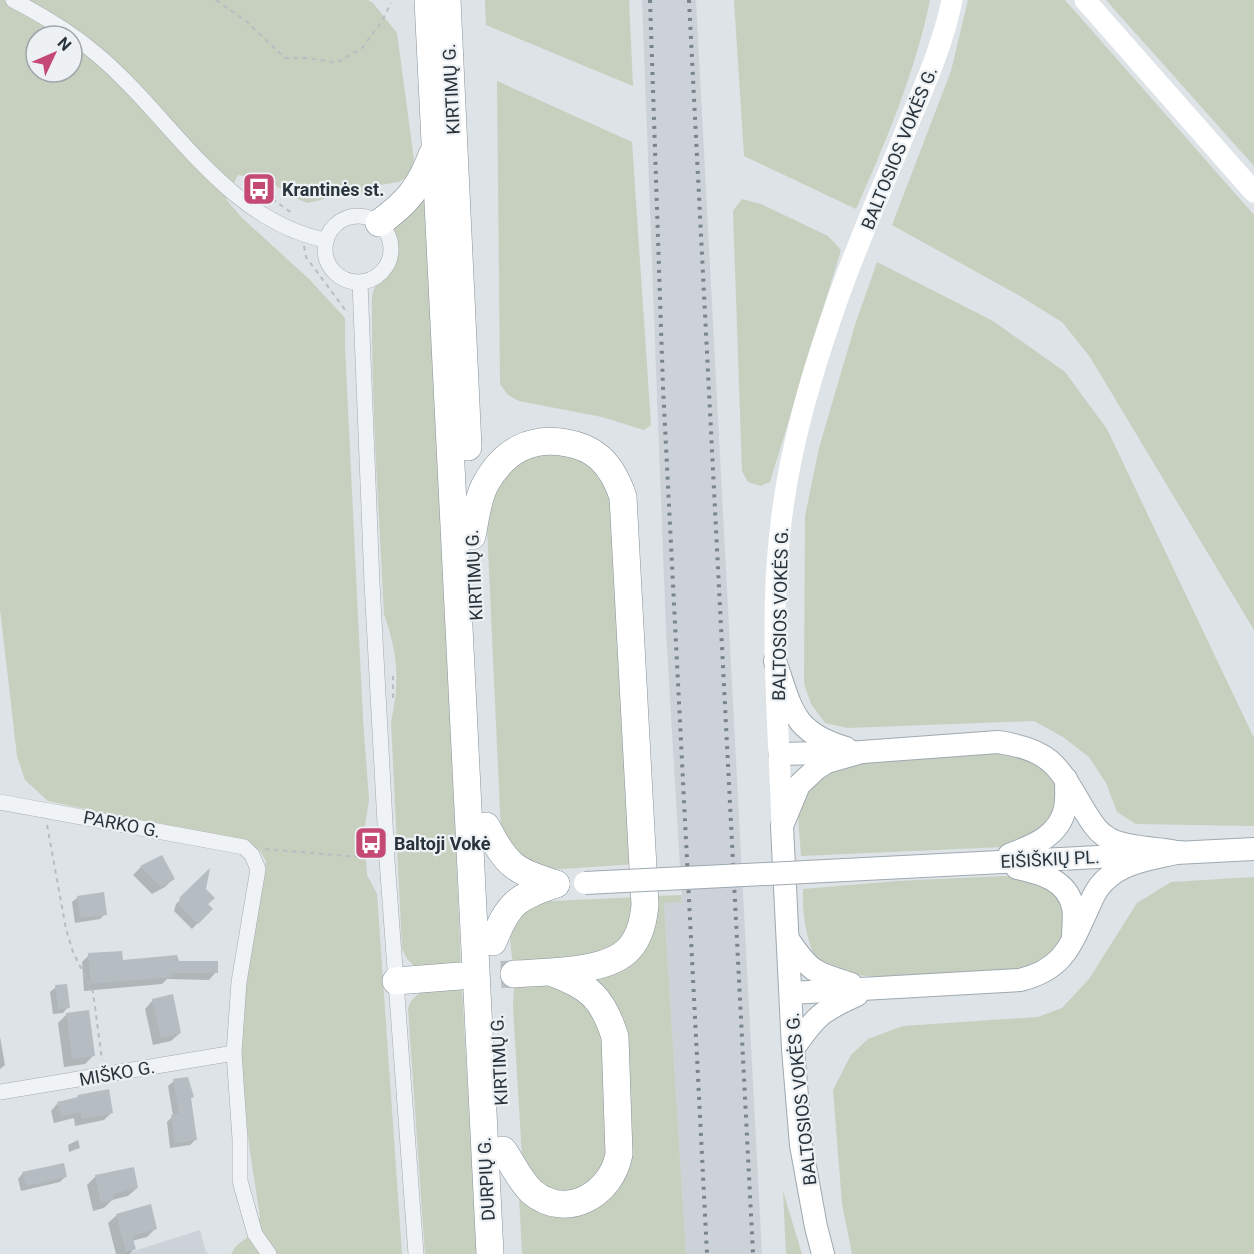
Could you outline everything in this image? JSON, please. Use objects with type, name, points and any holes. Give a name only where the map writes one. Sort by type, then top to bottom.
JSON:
[{"type":"highway","name":"KIRTIMŲ G.","points":[[428,0],[471,888]]},
{"type":"highway","name":"KIRTIMŲ G.","points":[[447,0],[503,1150]]},
{"type":"highway","points":[[379,223],[400,208],[417,187],[435,148]]},
{"type":"highway","points":[[472,536],[479,499],[487,482],[506,458],[519,448],[532,443],[544,440],[559,441],[588,450],[610,468],[618,481],[623,497],[644,919],[634,944],[616,960],[602,966],[553,973],[514,974]]},
{"type":"highway","points":[[486,826],[510,865],[527,875],[556,884]]},
{"type":"highway","points":[[493,942],[503,918],[514,904],[528,894],[556,884]]},
{"type":"highway","name":"DURPIŲ G.","points":[[471,888],[490,1254]]},
{"type":"highway","points":[[503,1150],[532,1191],[544,1199],[563,1203],[576,1202],[602,1189],[617,1167],[619,1154],[615,1037],[610,1021],[597,998],[589,990],[575,981],[553,973]]},
{"type":"highway","points":[[396,981],[460,976]]},
{"type":"highway","name":"DURPIŲ G.","points":[[503,1150],[509,1254]]},
{"type":"main road","name":"BALTOSIOS VOKĖS G.","points":[[823,1254],[801,1145],[793,1049],[775,661],[780,532],[790,462],[808,389],[836,302],[932,68],[952,0]]},
{"type":"main road","points":[[1085,0],[1254,192]]},
{"type":"main road","points":[[775,661],[792,711],[806,730],[827,742],[862,752]]},
{"type":"main road","points":[[780,754],[862,752],[998,742],[1030,748],[1056,765],[1090,821],[1111,840],[1180,852]]},
{"type":"main road","points":[[783,826],[800,786],[816,769],[827,762],[862,752]]},
{"type":"main road","points":[[986,862],[1028,848],[1050,834],[1059,825],[1065,808],[1066,779]]},
{"type":"main road","name":"EIŠIŠKIŲ PL.","points":[[556,884],[1254,849]]},
{"type":"main road","points":[[791,993],[1020,980],[1035,976],[1050,969],[1062,958],[1096,892],[1108,877],[1132,865],[1180,852]]},
{"type":"main road","points":[[986,862],[1038,872],[1050,877],[1069,896],[1073,908],[1073,940]]},
{"type":"main road","points":[[788,938],[804,963],[822,975],[870,990]]},
{"type":"main road","points":[[793,1049],[813,1020],[829,1007],[870,990]]},
{"type":"street","points":[[13,0],[51,19],[95,53],[221,182],[284,228],[325,240]]},
{"type":"street","points":[[353,216],[371,218],[379,223],[389,236],[391,248],[389,261],[383,271],[373,279],[360,283],[346,280],[332,270],[326,260],[325,240],[331,229],[341,220],[353,216]]},
{"type":"street","points":[[360,283],[372,583],[387,860],[416,1254]]},
{"type":"street","name":"PARKO G.","points":[[0,802],[244,847]]},
{"type":"street","points":[[244,847],[252,855],[258,869],[239,982],[234,1053],[240,1138],[240,1181],[255,1234],[269,1254]]},
{"type":"street","name":"MIŠKO G.","points":[[0,1092],[234,1053]]},
{"type":"path","points":[[216,0],[246,21],[285,58],[308,58],[336,63],[362,49],[381,23],[391,3]]},
{"type":"path","points":[[272,199],[308,225],[304,251],[306,257],[347,313]]},
{"type":"path","points":[[44,810],[66,929],[73,952],[93,992],[104,1075]]},
{"type":"path","points":[[244,847],[371,858]]},
{"type":"shaded area","points":[[642,0],[696,0],[762,1254],[686,1254],[664,903],[682,901],[666,631]]},
{"type":"shaded area","points":[[200,1230],[206,1252],[209,1254],[124,1254]]},
{"type":"green space","points":[[0,0],[368,0],[397,33],[414,160],[409,175],[399,182],[374,186],[362,194],[308,203],[264,179],[238,175],[226,199],[241,217],[309,279],[345,318],[363,719],[369,800],[364,832],[367,875],[377,894],[402,1254],[231,1254],[236,1246],[249,1236],[260,1217],[249,1145],[241,1059],[246,979],[266,861],[260,851],[251,845],[48,801],[25,780],[17,756],[0,609]]},
{"type":"green space","points":[[485,0],[629,0],[633,86],[486,25]]},
{"type":"green space","points":[[734,0],[930,0],[908,80],[889,132],[856,209],[744,156]]},
{"type":"green space","points":[[968,0],[1065,0],[1254,215],[1254,630],[1090,357],[1062,322],[892,225],[951,71]]},
{"type":"green space","points":[[1106,0],[1254,0],[1254,166]]},
{"type":"green space","points":[[497,81],[632,142],[651,425],[644,430],[602,417],[519,401],[508,395],[500,384]]},
{"type":"green space","points":[[429,193],[461,970],[417,968],[407,959],[402,948],[391,722],[396,693],[396,667],[384,614],[374,425],[373,292],[397,255],[398,248],[392,230]]},
{"type":"green space","points":[[742,199],[761,204],[828,236],[841,250],[770,482],[761,486],[748,482],[742,471],[733,211]]},
{"type":"green space","points":[[877,262],[993,321],[1065,372],[1107,429],[1254,738],[1254,826],[1136,824],[1117,812],[1106,783],[1089,757],[1063,737],[1034,721],[847,728],[825,723],[811,704],[804,683],[805,516],[819,448],[855,325]]},
{"type":"green space","points":[[567,448],[614,486],[636,864],[531,871],[501,833],[486,505],[515,458]]},
{"type":"green space","points":[[1001,753],[1028,758],[1050,772],[1061,794],[1046,830],[1003,847],[801,856],[798,816],[801,801],[818,777],[847,764]]},
{"type":"green space","points":[[1025,877],[1037,881],[1056,895],[1061,904],[1066,928],[1058,949],[1025,971],[885,978],[858,975],[816,961],[805,926],[803,889],[897,881]]},
{"type":"green space","points":[[1254,877],[1254,1254],[852,1254],[842,1204],[833,1090],[851,1055],[868,1039],[903,1026],[1038,1017],[1062,1008],[1089,979],[1137,903],[1171,882]]},
{"type":"green space","points":[[681,895],[682,902],[664,903],[686,1254],[522,1254],[519,1196],[525,1192],[608,1192],[620,1029],[588,981],[603,974],[652,896]]},
{"type":"green space","points":[[639,897],[620,949],[513,966],[511,925],[532,902]]},
{"type":"green space","points":[[553,982],[600,1010],[614,1147],[592,1190],[541,1191],[522,1157],[513,1007],[514,984]]},
{"type":"green space","points":[[462,987],[477,1254],[425,1254],[408,1008],[417,995],[423,992],[438,988]]},
{"type":"green space","points":[[783,1191],[802,1254],[786,1254]]},
{"type":"building","points":[[162,855],[175,879],[161,887],[140,866]]},
{"type":"building","points":[[210,868],[206,889],[215,898],[208,904],[213,909],[198,924],[179,905],[180,897]]},
{"type":"building","points":[[104,892],[107,915],[80,918],[77,896]]},
{"type":"building","points":[[122,951],[123,960],[177,955],[179,961],[218,961],[218,973],[171,973],[172,977],[91,984],[88,953]]},
{"type":"building","points":[[67,984],[70,1008],[58,1009],[55,985]]},
{"type":"building","points":[[173,994],[181,1033],[161,1038],[152,999]]},
{"type":"building","points":[[89,1010],[95,1056],[72,1059],[66,1013]]},
{"type":"building","points":[[188,1077],[194,1097],[191,1098],[197,1140],[175,1143],[171,1115],[179,1113],[173,1079]]},
{"type":"building","points":[[109,1089],[113,1113],[82,1119],[81,1112],[61,1116],[57,1102]]},
{"type":"building","points":[[64,1163],[67,1177],[26,1186],[22,1172]]},
{"type":"building","points":[[134,1167],[138,1188],[113,1194],[114,1200],[101,1203],[95,1175]]},
{"type":"building","points":[[151,1204],[157,1229],[132,1236],[136,1249],[126,1252],[116,1214]]},
{"type":"tunnel","points":[[460,976],[514,974]]},
{"type":"railway","points":[[650,0],[663,387],[707,1254]]},
{"type":"railway","points":[[689,0],[753,1254]]},
{"type":"place","name":"Krantinės st.","points":[[259,189]]},
{"type":"place","name":"Baltoji Vokė","points":[[371,843]]}]
